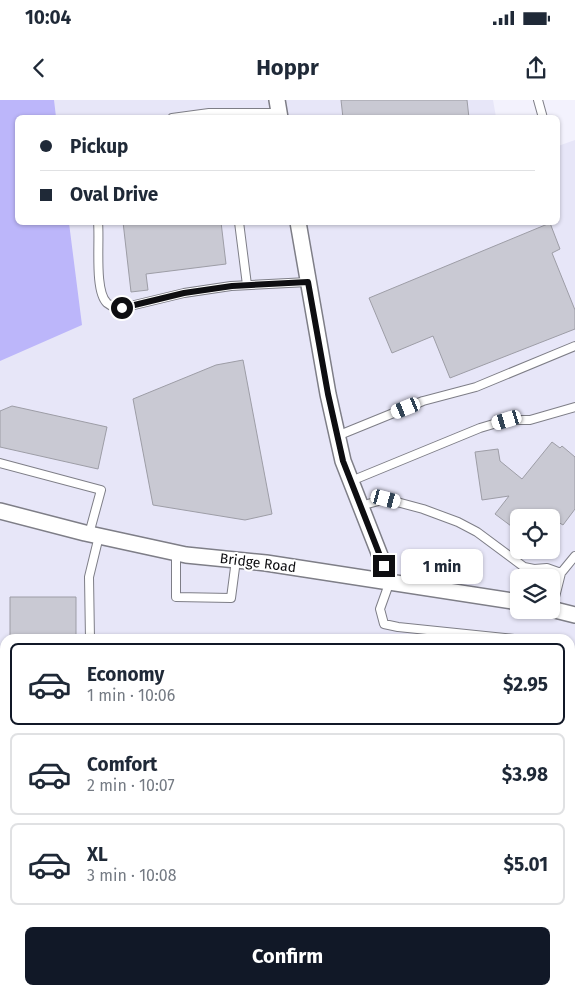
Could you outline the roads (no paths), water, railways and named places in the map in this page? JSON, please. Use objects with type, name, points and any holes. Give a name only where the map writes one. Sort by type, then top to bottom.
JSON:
[{"type":"street","points":[[298,225],[343,461],[390,581]]},
{"type":"street","name":"Bridge Road","points":[[0,511],[94,535],[176,552],[390,581],[510,601]]},
{"type":"street","points":[[560,611],[575,615]]},
{"type":"lane","points":[[538,100],[542,115]]},
{"type":"lane","points":[[194,115],[278,110]]},
{"type":"lane","points":[[98,225],[101,295],[113,307],[122,308],[184,293],[247,285],[308,282]]},
{"type":"lane","points":[[239,225],[247,285]]},
{"type":"lane","points":[[337,436],[423,401],[476,387],[575,346]]},
{"type":"lane","points":[[350,482],[480,428],[507,420],[530,420],[572,407]]},
{"type":"lane","points":[[0,463],[101,490],[89,576],[90,634]]},
{"type":"lane","points":[[360,506],[386,499],[423,509],[458,522],[477,532],[524,568],[547,568],[561,574]]},
{"type":"lane","points":[[176,552],[176,597],[231,598],[236,560]]},
{"type":"lane","points":[[560,578],[575,556]]},
{"type":"lane","points":[[390,581],[380,609],[384,624],[466,634]]}]
